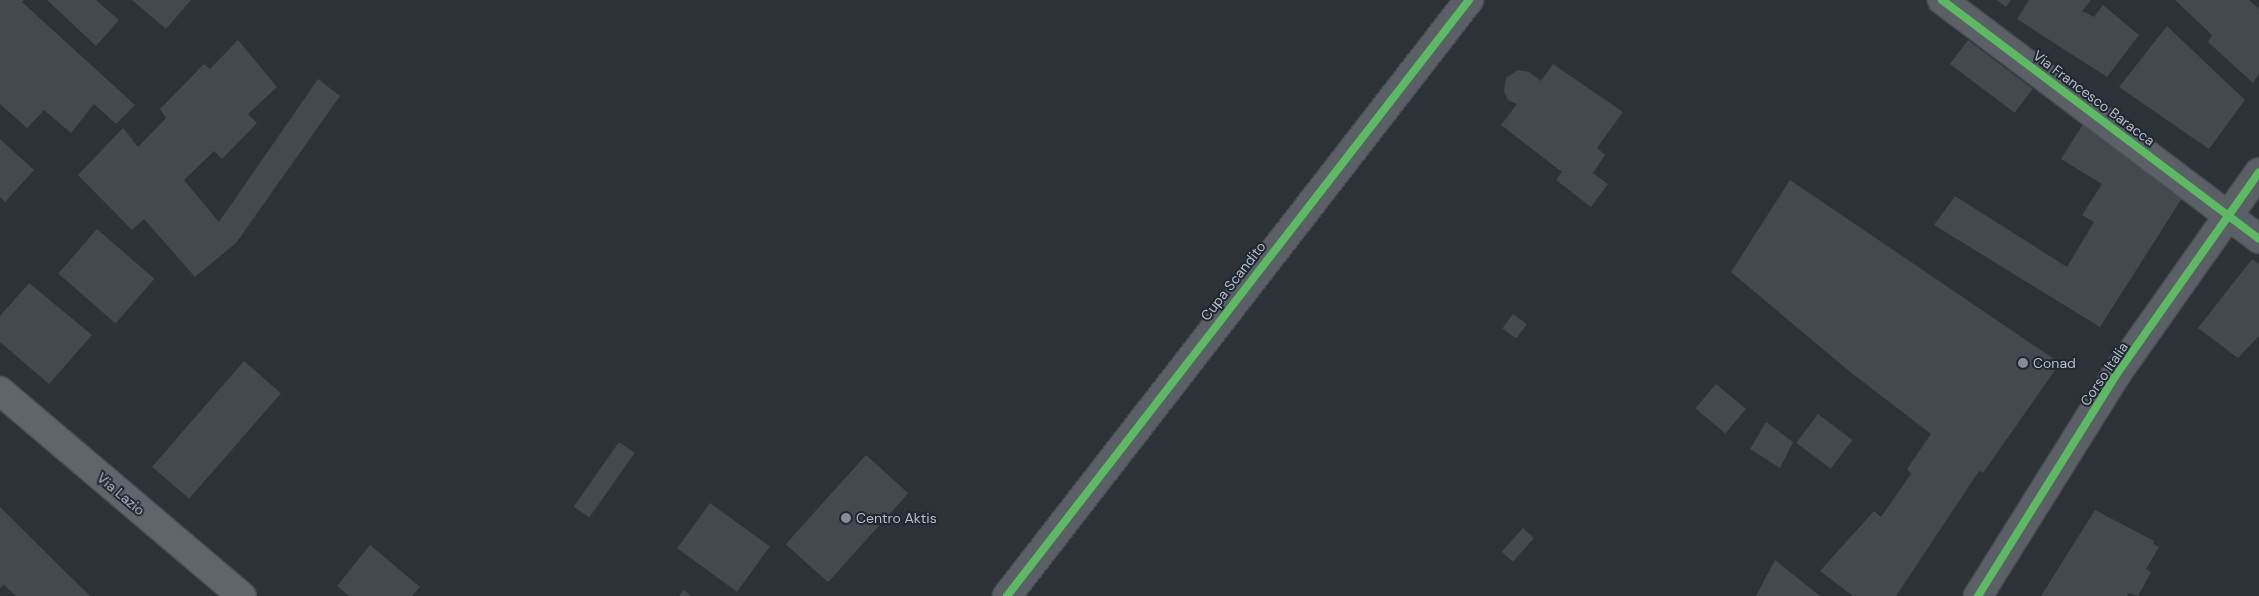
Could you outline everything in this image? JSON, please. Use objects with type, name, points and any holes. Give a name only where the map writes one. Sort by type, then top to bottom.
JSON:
[{"type":"main road","name":"Via Lazio","points":[[0,391],[242,596]]},
{"type":"street","name":"Cupa Scandito","points":[[1012,587],[1469,0]]},
{"type":"street","name":"Via Francesco Baracca","points":[[1942,0],[2259,239]]},
{"type":"street","name":"Corso Italia","points":[[1978,596],[2116,375],[2230,216],[2259,172]]},
{"type":"building","points":[[0,0],[24,0],[22,2],[135,105],[116,124],[94,104],[71,133],[44,110],[27,128],[0,104]]},
{"type":"building","points":[[47,0],[96,0],[119,20],[96,46]]},
{"type":"building","points":[[132,0],[191,0],[166,29]]},
{"type":"building","points":[[1997,0],[2011,0],[2006,7]]},
{"type":"building","points":[[2029,0],[2091,0],[2082,11],[2094,17],[2103,5],[2139,35],[2107,77],[2017,19]]},
{"type":"building","points":[[2175,0],[2249,0],[2259,9],[2259,73],[2253,83],[2208,42],[2212,35]]},
{"type":"building","points":[[2167,26],[2245,100],[2209,149],[2119,87]]},
{"type":"building","points":[[238,40],[277,87],[248,114],[257,123],[222,159],[214,151],[184,180],[219,222],[318,79],[340,96],[236,243],[195,277],[144,219],[132,230],[78,175],[123,128],[138,147],[166,118],[160,109],[204,64],[210,69]]},
{"type":"building","points":[[1968,40],[2033,89],[2015,113],[1950,64]]},
{"type":"building","points":[[1553,64],[1623,112],[1597,148],[1605,155],[1593,173],[1608,184],[1591,207],[1556,180],[1562,172],[1501,125],[1517,104],[1508,100],[1504,91],[1506,78],[1518,70],[1529,72],[1541,81]]},
{"type":"building","points":[[2083,124],[2184,195],[2100,327],[1934,225],[1955,196],[2067,267],[2094,222],[2082,215],[2102,184],[2061,159]]},
{"type":"building","points":[[0,139],[34,170],[5,202],[0,197]]},
{"type":"building","points":[[1790,180],[2060,363],[1983,473],[1979,471],[1896,596],[1853,596],[1820,571],[1874,511],[1881,517],[1911,474],[1907,469],[1931,434],[1849,371],[1731,272]]},
{"type":"building","points":[[97,229],[154,279],[116,323],[58,274]]},
{"type":"building","points":[[2252,259],[2259,264],[2259,336],[2238,358],[2198,328]]},
{"type":"building","points":[[29,283],[92,335],[49,384],[0,342],[0,316]]},
{"type":"building","points":[[1513,314],[1527,324],[1516,339],[1502,329]]},
{"type":"building","points":[[244,361],[281,393],[189,499],[152,467]]},
{"type":"building","points":[[1716,384],[1746,409],[1725,434],[1695,409]]},
{"type":"building","points":[[1818,414],[1852,440],[1831,469],[1796,443]]},
{"type":"building","points":[[1766,422],[1793,442],[1780,468],[1750,449]]},
{"type":"building","points":[[619,442],[635,453],[589,518],[574,507]]},
{"type":"building","name":"Centro Aktis","points":[[866,455],[908,493],[828,582],[786,544]]},
{"type":"building","points":[[710,503],[770,546],[737,592],[677,548]]},
{"type":"building","points":[[0,507],[90,596],[16,596],[4,585],[0,588]]},
{"type":"building","points":[[2095,510],[2154,541],[2153,544],[2159,547],[2146,569],[2151,572],[2138,596],[2129,593],[2127,596],[2041,596]]},
{"type":"building","points":[[1523,528],[1534,538],[1513,562],[1502,552]]},
{"type":"building","points":[[370,545],[420,587],[412,596],[349,596],[337,586]]},
{"type":"building","points":[[1775,560],[1820,596],[1756,596]]},
{"type":"building","points":[[684,590],[691,596],[679,596]]},
{"type":"cycle path","points":[[1007,596],[1469,0]]},
{"type":"cycle path","points":[[1942,0],[2259,239]]},
{"type":"cycle path","points":[[1978,596],[2116,375],[2259,172]]},
{"type":"place","name":"Conad","points":[[2023,363]]},
{"type":"place","name":"Centro Aktis","points":[[846,518]]}]
